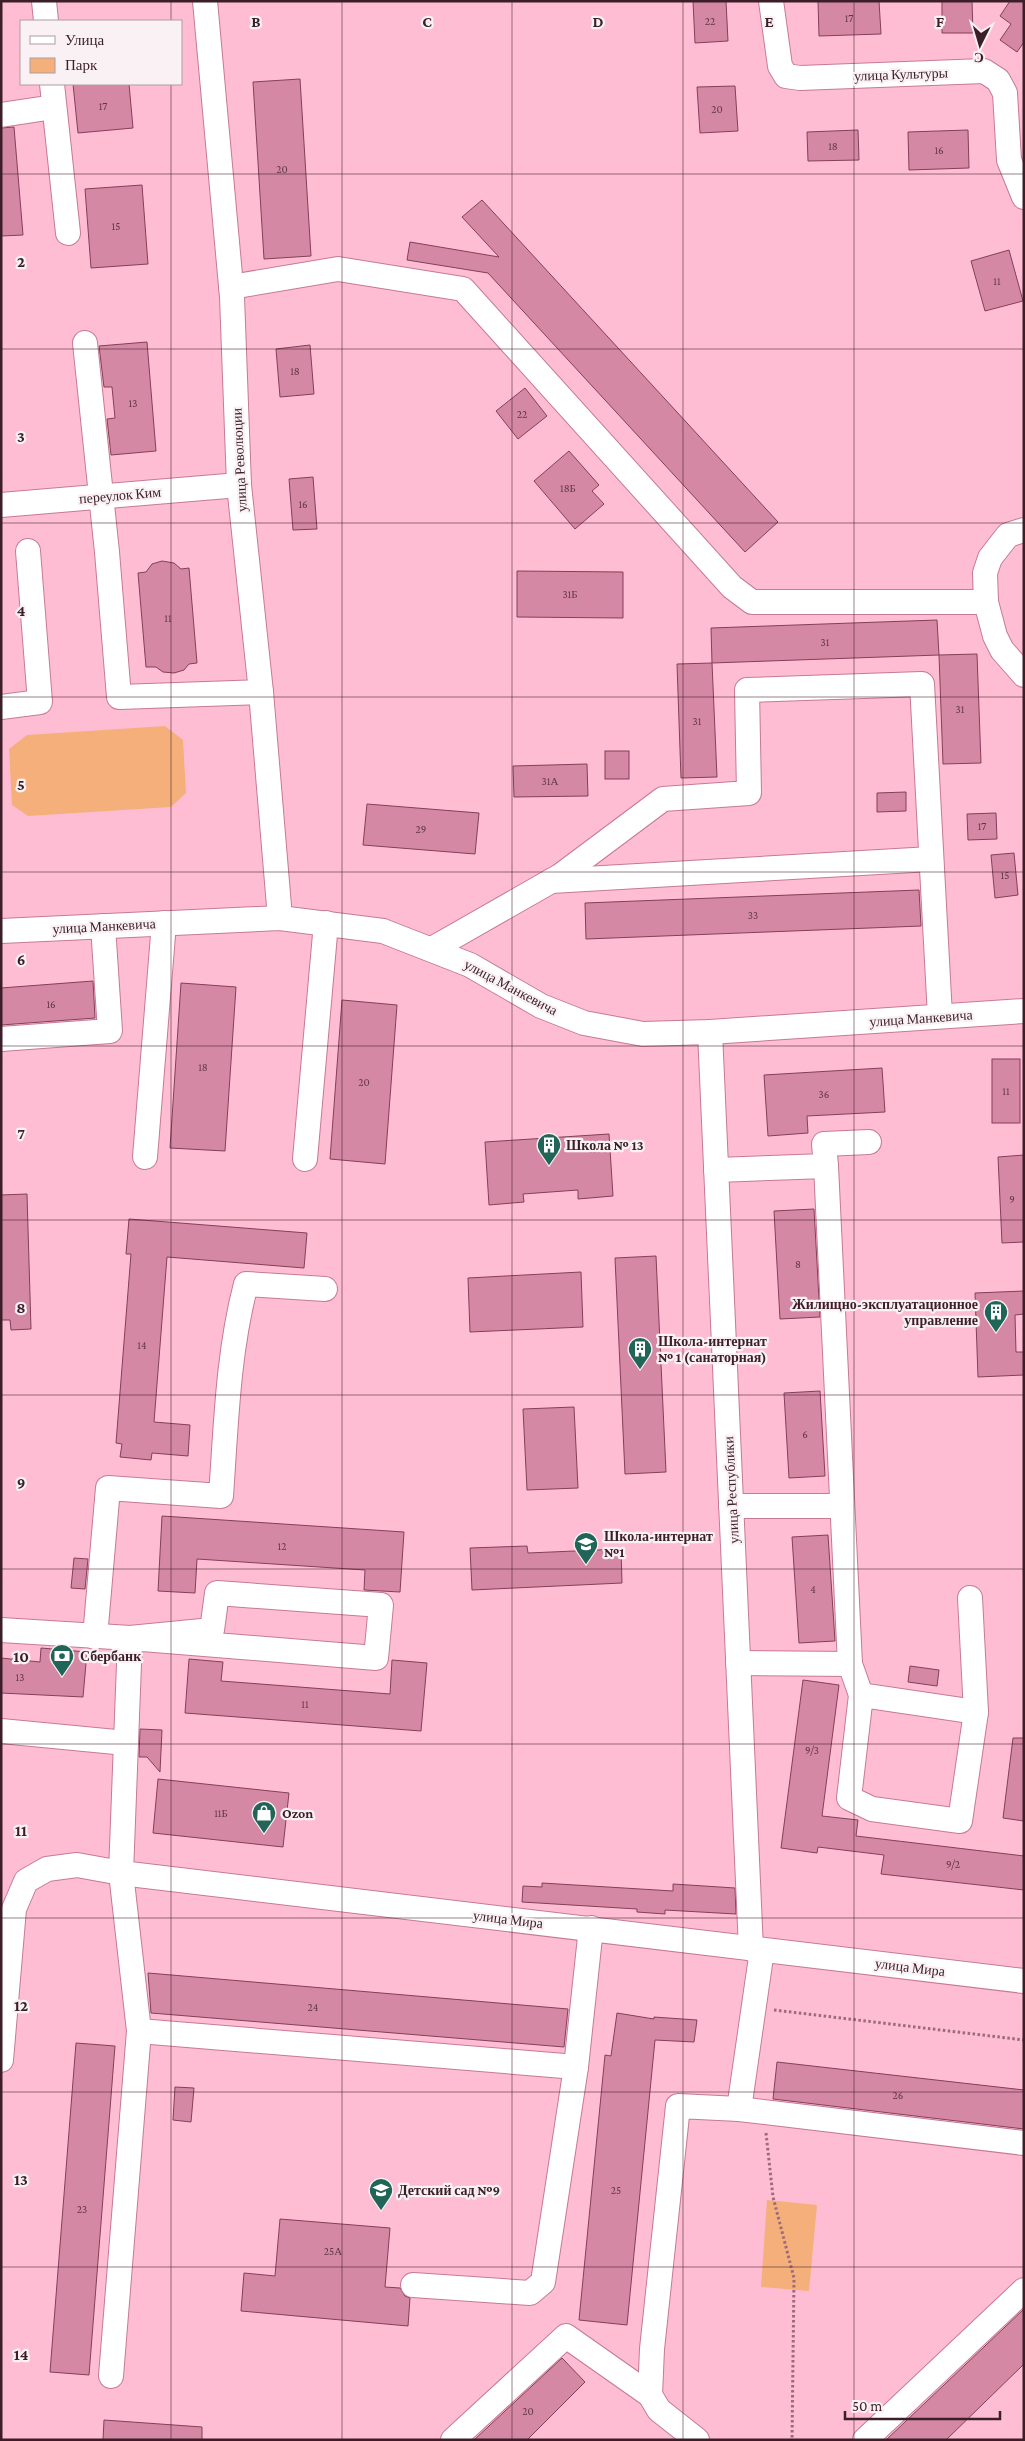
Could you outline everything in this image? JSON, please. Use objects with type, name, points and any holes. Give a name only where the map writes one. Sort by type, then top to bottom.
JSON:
[{"type":"street","points":[[44,1],[46,20]]},
{"type":"street","name":"улица Революции","points":[[205,1],[231,286],[239,485],[261,692],[280,918]]},
{"type":"street","name":"улица Культуры","points":[[771,1],[780,66],[786,76],[800,78],[984,71],[998,80],[1005,93],[1009,160],[1024,198]]},
{"type":"street","points":[[1,115],[53,95],[68,233]]},
{"type":"street","points":[[231,286],[338,270],[463,289],[732,587],[752,602],[986,602]]},
{"type":"street","points":[[85,343],[102,497],[120,698],[261,692]]},
{"type":"street","name":"переулок Ким","points":[[1,504],[239,485]]},
{"type":"street","points":[[1024,530],[1008,535],[990,558],[985,573],[986,602],[994,636],[1002,650],[1024,675]]},
{"type":"street","points":[[1,707],[40,702],[28,551]]},
{"type":"street","points":[[432,949],[551,881],[663,799],[749,793],[747,690],[922,684],[940,1016]]},
{"type":"street","points":[[551,881],[932,859]]},
{"type":"street","name":"улица Манкевича","points":[[1,931],[280,918],[383,931],[470,965],[541,1006],[584,1023],[643,1034],[710,1032],[1024,1011]]},
{"type":"street","points":[[145,1156],[164,923]]},
{"type":"street","points":[[305,1159],[326,923]]},
{"type":"street","points":[[1,1039],[110,1031],[103,926]]},
{"type":"street","name":"улица Республики","points":[[710,1032],[738,1663],[757,1949],[754,2007],[740,2109]]},
{"type":"street","points":[[869,1142],[824,1144],[850,1664],[861,1696],[849,1798],[872,1809],[960,1821],[976,1712],[970,1598]]},
{"type":"street","points":[[716,1170],[826,1166]]},
{"type":"street","points":[[95,1638],[108,1488],[221,1496],[229,1387],[239,1309],[246,1284],[325,1289]]},
{"type":"street","points":[[731,1506],[842,1506]]},
{"type":"street","points":[[1,1630],[95,1638],[130,1638],[376,1658],[381,1605],[217,1592],[212,1630],[130,1638]]},
{"type":"street","points":[[111,2376],[139,2031],[121,1873],[130,1638]]},
{"type":"street","points":[[738,1663],[850,1664]]},
{"type":"street","points":[[861,1696],[976,1712]]},
{"type":"street","points":[[1,1731],[126,1743]]},
{"type":"street","name":"улица Мира","points":[[7,1944],[14,1909],[26,1881],[47,1869],[77,1865],[121,1873],[1024,1981]]},
{"type":"street","points":[[413,2285],[530,2293],[543,2282],[576,2067],[591,1928]]},
{"type":"street","points":[[1,2060],[7,1944]]},
{"type":"street","points":[[139,2031],[576,2067]]},
{"type":"street","points":[[650,2395],[652,2349],[678,2106],[740,2109],[1024,2143]]},
{"type":"street","points":[[865,2440],[1024,2290]]},
{"type":"street","points":[[453,2440],[566,2336],[650,2395],[659,2410],[697,2440]]},
{"type":"path","points":[[754,2007],[1024,2040]]},
{"type":"path","points":[[764,2112],[773,2197],[794,2278],[792,2440]]},
{"type":"green space","points":[[165,726],[183,740],[186,793],[171,807],[28,816],[12,805],[9,749],[27,735]]},
{"type":"green space","points":[[767,2200],[817,2205],[809,2291],[761,2287]]},
{"type":"building","points":[[693,1],[726,1],[728,41],[695,43]]},
{"type":"building","points":[[818,1],[879,1],[881,34],[819,36]]},
{"type":"building","points":[[942,1],[972,1],[973,33],[942,33]]},
{"type":"building","points":[[1010,1],[1024,1],[1024,42],[1017,52],[1000,40],[1011,24],[1000,16]]},
{"type":"building","points":[[300,79],[311,256],[264,259],[253,82]]},
{"type":"building","points":[[73,85],[129,85],[133,128],[78,133]]},
{"type":"building","points":[[735,86],[738,131],[700,133],[697,87]]},
{"type":"building","points":[[14,127],[23,235],[1,236],[1,128]]},
{"type":"building","points":[[858,130],[859,160],[808,161],[807,132]]},
{"type":"building","points":[[968,130],[969,168],[909,170],[908,132]]},
{"type":"building","points":[[142,185],[148,264],[91,268],[85,189]]},
{"type":"building","points":[[482,200],[778,522],[745,552],[488,273],[407,260],[410,242],[499,257],[462,217]]},
{"type":"building","points":[[1009,250],[1023,301],[985,311],[971,261]]},
{"type":"building","points":[[147,342],[156,451],[111,455],[107,419],[115,418],[112,387],[104,387],[99,346]]},
{"type":"building","points":[[310,345],[314,394],[280,397],[276,349]]},
{"type":"building","points":[[525,388],[547,416],[518,439],[496,411]]},
{"type":"building","points":[[569,451],[599,485],[592,491],[604,504],[575,529],[534,481]]},
{"type":"building","points":[[313,477],[317,529],[293,530],[289,479]]},
{"type":"building","points":[[162,561],[174,563],[181,569],[189,568],[197,663],[189,664],[184,670],[174,673],[163,672],[156,667],[146,667],[138,573],[146,572],[152,564]]},
{"type":"building","points":[[517,571],[623,572],[623,618],[517,617]]},
{"type":"building","points":[[937,620],[939,655],[712,663],[711,628]]},
{"type":"building","points":[[977,654],[981,763],[943,764],[939,655]]},
{"type":"building","points":[[712,663],[717,777],[681,778],[677,664]]},
{"type":"building","points":[[605,751],[629,751],[629,779],[605,779]]},
{"type":"building","points":[[587,764],[588,796],[514,797],[513,766]]},
{"type":"building","points":[[906,792],[906,811],[877,812],[877,793]]},
{"type":"building","points":[[367,804],[479,813],[475,854],[363,845]]},
{"type":"building","points":[[996,813],[997,839],[968,840],[967,814]]},
{"type":"building","points":[[1014,853],[1018,895],[995,898],[991,855]]},
{"type":"building","points":[[919,890],[921,926],[586,939],[585,903]]},
{"type":"building","points":[[93,981],[95,1018],[1,1025],[1,988]]},
{"type":"building","points":[[181,983],[236,987],[225,1151],[170,1148]]},
{"type":"building","points":[[342,1000],[397,1005],[385,1164],[330,1159]]},
{"type":"building","points":[[992,1059],[1020,1059],[1020,1123],[992,1123]]},
{"type":"building","points":[[882,1068],[885,1112],[807,1116],[808,1133],[768,1136],[764,1075]]},
{"type":"building","name":"Школа № 13","points":[[609,1134],[613,1196],[578,1199],[578,1190],[523,1194],[524,1202],[489,1205],[485,1142]]},
{"type":"building","points":[[1024,1155],[1024,1242],[1002,1243],[998,1157]]},
{"type":"building","points":[[27,1194],[31,1329],[11,1330],[10,1320],[1,1320],[1,1195]]},
{"type":"building","points":[[814,1209],[820,1317],[780,1319],[774,1211]]},
{"type":"building","points":[[129,1219],[307,1233],[304,1268],[167,1257],[154,1422],[190,1425],[188,1456],[152,1453],[151,1460],[120,1457],[122,1444],[116,1443],[131,1254],[126,1254]]},
{"type":"building","points":[[656,1256],[666,1472],[625,1474],[615,1258]]},
{"type":"building","points":[[581,1272],[583,1327],[470,1332],[468,1278]]},
{"type":"building","name":"Жилищно-эксплуатационное управление","points":[[1024,1291],[1024,1314],[1015,1315],[1016,1352],[1024,1352],[1024,1375],[978,1377],[975,1293]]},
{"type":"building","points":[[820,1391],[825,1476],[789,1478],[784,1393]]},
{"type":"building","points":[[574,1407],[578,1488],[527,1490],[523,1409]]},
{"type":"building","points":[[162,1516],[404,1532],[400,1592],[364,1590],[365,1570],[197,1559],[195,1593],[158,1591]]},
{"type":"building","points":[[828,1535],[835,1641],[799,1643],[792,1537]]},
{"type":"building","points":[[527,1546],[528,1553],[621,1549],[622,1583],[472,1590],[470,1548]]},
{"type":"building","points":[[74,1558],[88,1559],[85,1589],[71,1588]]},
{"type":"building","name":"Сбербанк","points":[[41,1648],[87,1652],[83,1697],[1,1693],[1,1658],[40,1662]]},
{"type":"building","points":[[189,1659],[223,1662],[221,1681],[390,1694],[392,1660],[427,1663],[421,1731],[185,1713]]},
{"type":"building","points":[[910,1666],[939,1670],[937,1686],[908,1682]]},
{"type":"building","points":[[803,1680],[839,1685],[822,1816],[858,1820],[856,1836],[1024,1856],[1024,1890],[881,1874],[884,1855],[818,1847],[817,1853],[781,1848]]},
{"type":"building","points":[[140,1729],[162,1730],[160,1772],[147,1757],[139,1757]]},
{"type":"building","points":[[1013,1738],[1024,1738],[1024,1821],[1003,1818]]},
{"type":"building","points":[[158,1779],[289,1793],[283,1847],[153,1833]]},
{"type":"building","points":[[542,1883],[673,1891],[673,1884],[735,1888],[736,1914],[665,1910],[665,1914],[637,1912],[637,1909],[522,1902],[523,1886],[542,1887]]},
{"type":"building","points":[[148,1973],[568,2009],[564,2047],[151,2013]]},
{"type":"building","points":[[617,2013],[654,2019],[654,2017],[697,2020],[694,2042],[655,2040],[627,2325],[579,2320],[605,2055],[611,2056]]},
{"type":"building","points":[[76,2043],[115,2046],[89,2375],[50,2372]]},
{"type":"building","points":[[777,2062],[1024,2090],[1024,2129],[773,2099]]},
{"type":"building","points":[[175,2087],[194,2088],[191,2122],[173,2120]]},
{"type":"building","points":[[280,2219],[390,2228],[385,2287],[400,2288],[405,2296],[410,2298],[408,2326],[241,2311],[244,2273],[275,2276]]},
{"type":"building","points":[[1024,2309],[1024,2364],[946,2440],[886,2440]]},
{"type":"building","points":[[562,2358],[585,2382],[527,2440],[474,2440]]},
{"type":"building","points":[[104,2420],[202,2427],[202,2440],[103,2440]]},
{"type":"place","name":"Школа № 13","points":[[549,1166]]},
{"type":"place","name":"Жилищно-эксплуатационное управление","points":[[996,1333]]},
{"type":"place","name":"Школа-интернат № 1 (санаторная)","points":[[640,1370]]},
{"type":"place","name":"Школа-интернат №1","points":[[586,1565]]},
{"type":"place","name":"Сбербанк","points":[[62,1677]]},
{"type":"place","name":"Ozon","points":[[264,1834]]},
{"type":"place","name":"Детский сад №9","points":[[381,2211]]}]
